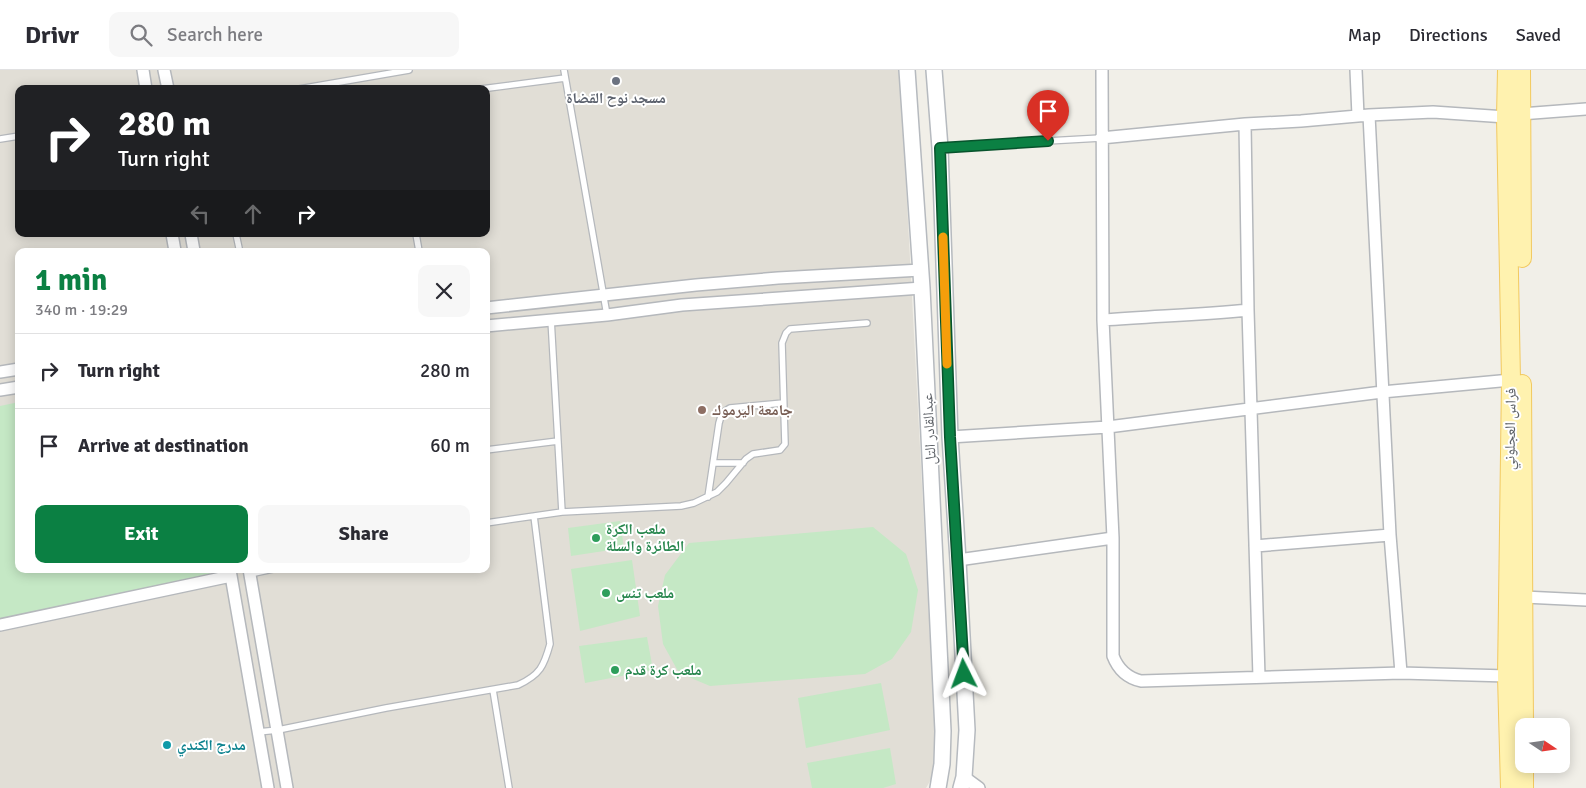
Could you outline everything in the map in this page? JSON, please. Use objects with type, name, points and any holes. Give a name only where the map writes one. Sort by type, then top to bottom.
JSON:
[{"type":"main road","name":"عبدالقادر التل","points":[[907,70],[922,288],[943,731],[942,764],[938,788]]},
{"type":"main road","points":[[934,70],[940,148],[950,437],[967,730],[963,782]]},
{"type":"main road","name":"فراس العجلوني","points":[[1508,70],[1514,115],[1524,597],[1524,718]]},
{"type":"main road","name":"فراس العجلوني","points":[[1510,788],[1507,676],[1514,115],[1521,70]]},
{"type":"main road","points":[[1524,773],[1524,788]]},
{"type":"street","points":[[143,70],[145,85]]},
{"type":"street","points":[[164,70],[167,85]]},
{"type":"street","points":[[1102,70],[1103,320],[1113,538],[1113,656],[1118,666],[1134,680],[1141,681],[1401,673],[1507,676]]},
{"type":"street","points":[[1356,70],[1364,116],[1390,535],[1401,673]]},
{"type":"street","points":[[1102,138],[1245,124],[1301,122],[1364,116],[1433,112],[1514,115],[1586,109]]},
{"type":"street","points":[[1245,124],[1248,310],[1259,678]]},
{"type":"street","points":[[490,308],[778,278],[921,270]]},
{"type":"street","points":[[680,287],[682,305]]},
{"type":"street","points":[[490,326],[607,315],[682,305],[922,288]]},
{"type":"street","points":[[1103,320],[1158,316],[1196,316],[1248,310]]},
{"type":"street","points":[[0,372],[15,369]]},
{"type":"street","points":[[950,437],[1108,427],[1382,392],[1511,380]]},
{"type":"street","points":[[0,390],[15,388]]},
{"type":"street","points":[[1255,546],[1390,535]]},
{"type":"street","points":[[958,560],[1113,538]]},
{"type":"street","points":[[0,625],[227,573]]},
{"type":"street","points":[[231,573],[268,788]]},
{"type":"street","points":[[249,573],[287,788]]},
{"type":"street","points":[[234,594],[243,588],[253,590]]},
{"type":"street","points":[[1524,597],[1586,600]]},
{"type":"street","points":[[963,782],[979,788]]},
{"type":"lane","points":[[321,85],[409,70]]},
{"type":"lane","points":[[564,70],[607,315]]},
{"type":"lane","points":[[490,88],[565,78]]},
{"type":"lane","points":[[0,139],[15,137]]},
{"type":"lane","points":[[940,148],[1102,138]]},
{"type":"lane","points":[[237,237],[239,248]]},
{"type":"lane","points":[[551,319],[562,512]]},
{"type":"lane","points":[[490,522],[562,512],[681,506],[708,497],[726,483],[743,462],[753,454],[780,450],[785,444],[782,343],[786,333],[790,329],[867,323]]},
{"type":"lane","points":[[708,497],[722,413],[730,408],[783,404]]},
{"type":"lane","points":[[490,450],[558,441]]},
{"type":"lane","points":[[713,463],[743,462]]},
{"type":"lane","points":[[258,732],[278,730],[386,708],[493,690],[518,685],[532,679],[541,670],[550,644],[534,516]]},
{"type":"lane","points":[[493,690],[509,788]]},
{"type":"shaded area","name":"جامعة اليرموك","points":[[0,70],[900,70],[937,769],[926,788],[0,788]]},
{"type":"green space","points":[[15,403],[15,573],[210,573],[210,575],[0,625],[0,406]]},
{"type":"green space","name":"ملعب الكرة الطائرة والسلة","points":[[620,521],[624,548],[571,556],[568,528]]},
{"type":"green space","points":[[873,527],[906,554],[918,590],[911,632],[892,659],[865,674],[710,686],[679,673],[663,644],[658,606],[665,575],[689,543]]},
{"type":"green space","name":"ملعب تنس","points":[[632,560],[640,616],[580,631],[571,569]]},
{"type":"green space","points":[[647,637],[653,670],[585,683],[579,646]]},
{"type":"green space","points":[[881,683],[890,730],[806,748],[798,698]]},
{"type":"green space","points":[[890,748],[896,784],[883,788],[812,788],[807,763]]},
{"type":"slow traffic","points":[[943,237],[947,364]]},
{"type":"place","name":"مسجد نوح القضاة","points":[[616,81]]},
{"type":"place","name":"جامعة اليرموك","points":[[702,410]]},
{"type":"place","name":"ملعب الكرة الطائرة والسلة","points":[[596,538]]},
{"type":"place","name":"ملعب تنس","points":[[606,593]]},
{"type":"place","name":"ملعب كرة قدم","points":[[615,670]]},
{"type":"place","name":"مدرج الكندي","points":[[167,745]]},
{"type":"route","points":[[964,674],[950,437],[940,148],[1048,141]]}]
